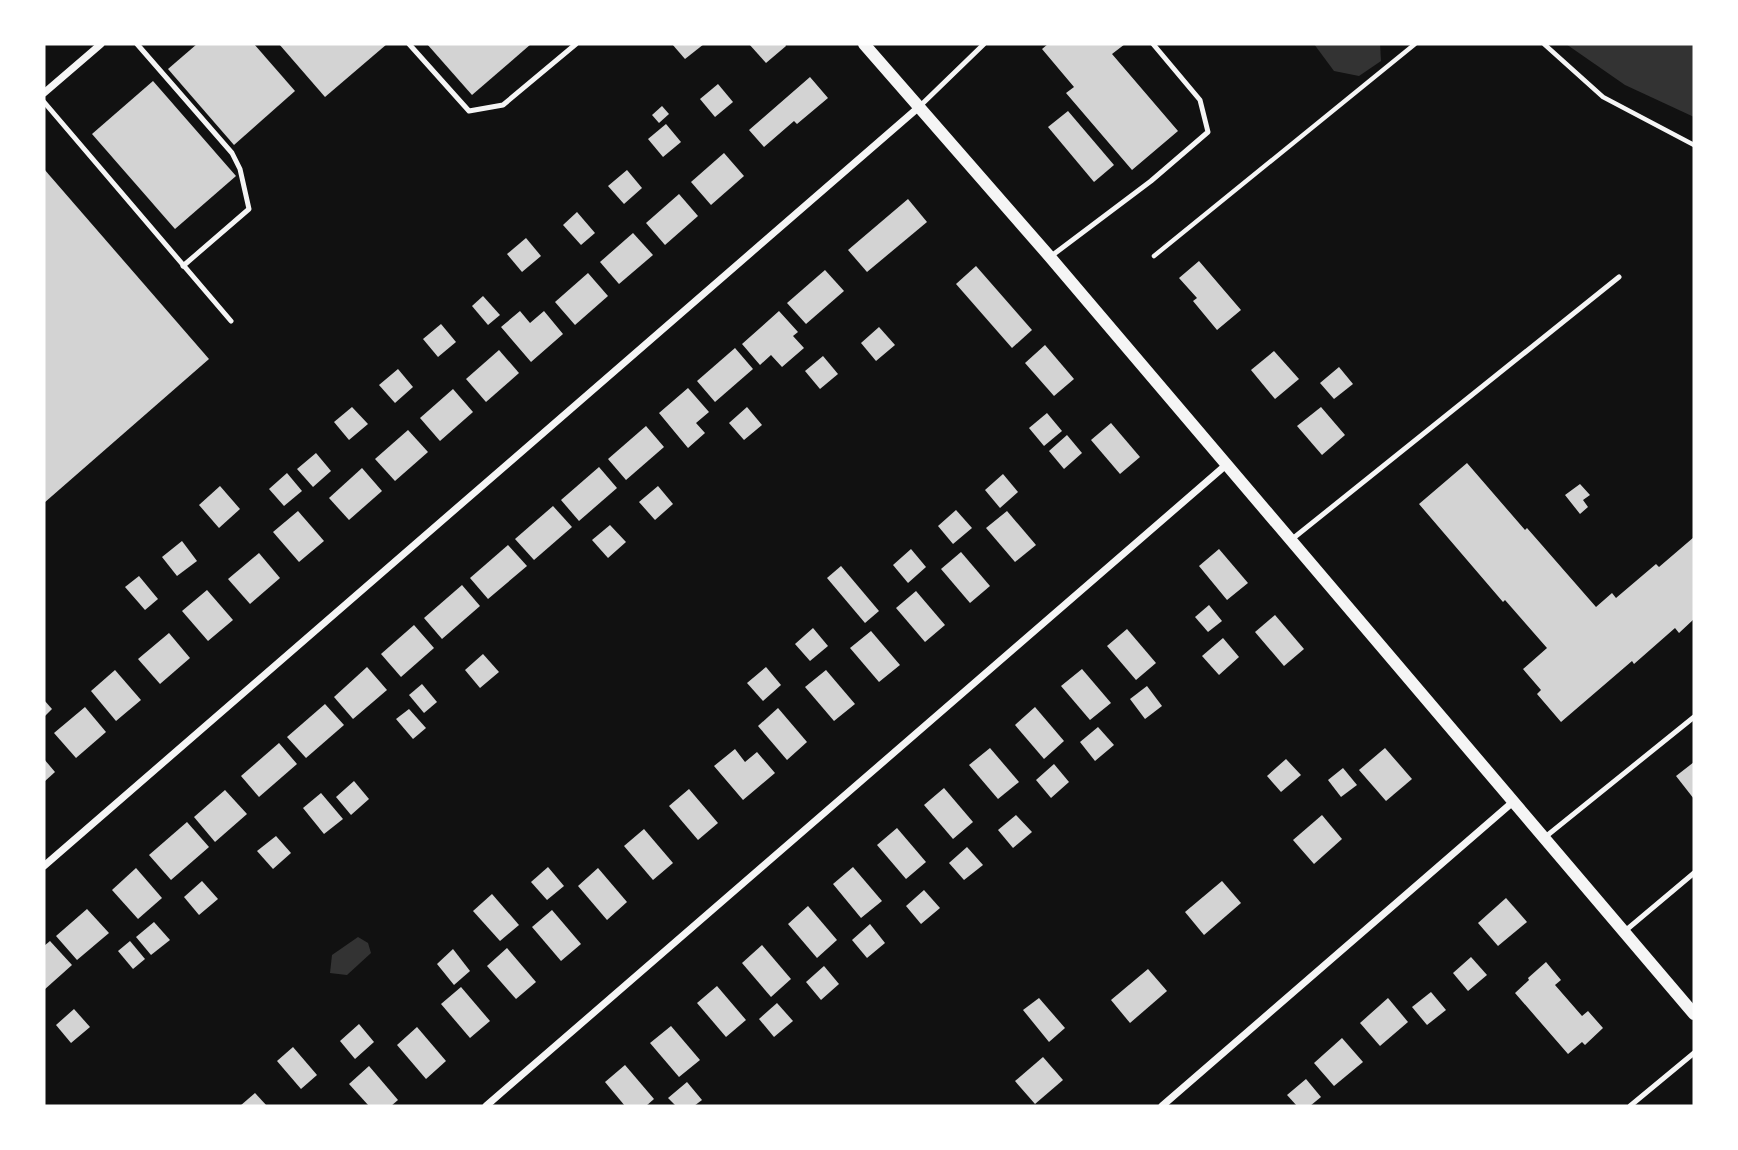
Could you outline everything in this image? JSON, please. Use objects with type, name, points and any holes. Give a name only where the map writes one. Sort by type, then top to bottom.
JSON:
[{"type":"street","points":[[44,93],[101,44]]},
{"type":"street","points":[[864,44],[1050,257],[1694,1013]]},
{"type":"street","points":[[44,866],[919,107]]},
{"type":"street","points":[[486,1106],[1226,465]]},
{"type":"street","points":[[1162,1106],[1514,801]]},
{"type":"lane","points":[[137,44],[232,153],[240,169],[249,209],[183,266]]},
{"type":"lane","points":[[410,44],[470,111],[503,105],[576,44]]},
{"type":"lane","points":[[919,107],[984,44]]},
{"type":"lane","points":[[1050,257],[1151,181],[1208,132],[1200,100],[1153,44]]},
{"type":"lane","points":[[44,102],[231,321]]},
{"type":"lane","points":[[1291,540],[1619,277]]},
{"type":"lane","points":[[1544,838],[1694,717]]},
{"type":"lane","points":[[1625,931],[1694,873]]},
{"type":"lane","points":[[1630,1106],[1694,1053]]},
{"type":"path","points":[[1154,256],[1415,44]]},
{"type":"path","points":[[1544,44],[1603,97],[1694,145]]},
{"type":"shaded area","points":[[1314,44],[1380,44],[1381,61],[1359,76],[1334,71]]},
{"type":"shaded area","points":[[1566,44],[1694,44],[1694,117],[1625,85]]},
{"type":"shaded area","points":[[358,937],[368,943],[371,953],[347,975],[330,973],[332,955]]},
{"type":"building","points":[[197,44],[254,44],[295,91],[234,145],[168,69]]},
{"type":"building","points":[[279,44],[387,44],[325,97]]},
{"type":"building","points":[[427,44],[531,44],[472,95]]},
{"type":"building","points":[[672,44],[704,44],[685,59]]},
{"type":"building","points":[[749,44],[785,44],[786,46],[766,63]]},
{"type":"building","points":[[1048,44],[1125,44],[1112,54],[1178,131],[1132,170],[1066,93],[1074,87],[1042,49]]},
{"type":"building","points":[[810,77],[828,98],[797,124],[794,121],[764,147],[749,130]]},
{"type":"building","points":[[153,81],[236,176],[175,229],[92,134]]},
{"type":"building","points":[[718,84],[733,102],[715,117],[700,99]]},
{"type":"building","points":[[662,106],[669,114],[659,123],[652,115]]},
{"type":"building","points":[[1068,111],[1114,165],[1094,182],[1048,127]]},
{"type":"building","points":[[666,124],[681,142],[663,157],[648,139]]},
{"type":"building","points":[[724,153],[744,176],[711,205],[691,182]]},
{"type":"building","points":[[44,169],[209,359],[44,503]]},
{"type":"building","points":[[627,170],[642,188],[624,204],[608,186]]},
{"type":"building","points":[[679,194],[698,216],[665,245],[646,223]]},
{"type":"building","points":[[908,199],[927,222],[867,272],[848,250]]},
{"type":"building","points":[[577,212],[595,233],[581,245],[563,225]]},
{"type":"building","points":[[633,233],[653,255],[619,284],[600,262]]},
{"type":"building","points":[[526,238],[541,256],[522,272],[507,254]]},
{"type":"building","points":[[1199,261],[1241,310],[1217,330],[1193,301],[1197,298],[1179,278]]},
{"type":"building","points":[[976,266],[1032,330],[1012,348],[956,284]]},
{"type":"building","points":[[825,270],[844,291],[806,324],[787,303]]},
{"type":"building","points":[[588,273],[608,296],[575,325],[555,302]]},
{"type":"building","points":[[483,296],[500,315],[488,325],[472,306]]},
{"type":"building","points":[[520,311],[530,323],[544,311],[563,334],[531,362],[501,327]]},
{"type":"building","points":[[779,311],[798,332],[793,336],[804,348],[782,367],[771,355],[760,365],[742,344]]},
{"type":"building","points":[[441,324],[456,342],[438,357],[423,339]]},
{"type":"building","points":[[879,327],[895,345],[876,361],[861,343]]},
{"type":"building","points":[[1045,345],[1074,379],[1054,396],[1025,363]]},
{"type":"building","points":[[735,348],[753,369],[715,402],[697,381]]},
{"type":"building","points":[[499,350],[519,373],[486,402],[466,379]]},
{"type":"building","points":[[1274,351],[1299,379],[1275,399],[1251,370]]},
{"type":"building","points":[[823,356],[838,374],[820,389],[805,371]]},
{"type":"building","points":[[1339,367],[1353,384],[1334,399],[1320,383]]},
{"type":"building","points":[[398,369],[413,387],[395,403],[379,385]]},
{"type":"building","points":[[688,388],[709,412],[696,423],[705,433],[688,448],[659,413]]},
{"type":"building","points":[[453,389],[473,412],[440,441],[420,418]]},
{"type":"building","points":[[352,407],[368,424],[349,440],[334,422]]},
{"type":"building","points":[[747,407],[762,425],[744,440],[729,423]]},
{"type":"building","points":[[1321,407],[1345,435],[1322,455],[1297,426]]},
{"type":"building","points":[[1047,413],[1062,431],[1044,446],[1029,428]]},
{"type":"building","points":[[1111,423],[1140,457],[1120,474],[1091,440]]},
{"type":"building","points":[[646,426],[664,447],[626,480],[608,459]]},
{"type":"building","points":[[408,430],[428,452],[395,481],[375,459]]},
{"type":"building","points":[[1067,435],[1082,453],[1064,469],[1049,451]]},
{"type":"building","points":[[316,453],[331,471],[313,487],[297,469]]},
{"type":"building","points":[[1467,463],[1596,607],[1612,593],[1616,598],[1656,564],[1659,567],[1694,537],[1694,619],[1679,633],[1675,628],[1634,664],[1632,661],[1561,722],[1537,694],[1541,690],[1523,669],[1547,648],[1505,600],[1503,602],[1419,504]]},
{"type":"building","points":[[599,467],[617,488],[579,521],[561,500]]},
{"type":"building","points":[[362,468],[382,491],[349,520],[329,498]]},
{"type":"building","points":[[287,473],[302,491],[284,506],[269,489]]},
{"type":"building","points":[[1003,474],[1018,492],[1000,508],[985,490]]},
{"type":"building","points":[[1580,484],[1590,495],[1583,500],[1588,507],[1580,514],[1565,495]]},
{"type":"building","points":[[220,486],[240,509],[219,528],[199,505]]},
{"type":"building","points":[[658,486],[673,504],[655,520],[639,502]]},
{"type":"building","points":[[553,506],[572,527],[534,560],[515,539]]},
{"type":"building","points":[[956,510],[972,528],[953,544],[938,526]]},
{"type":"building","points":[[298,511],[324,541],[299,562],[273,532]]},
{"type":"building","points":[[1007,511],[1036,545],[1015,562],[986,528]]},
{"type":"building","points":[[610,525],[626,542],[608,558],[592,540]]},
{"type":"building","points":[[182,541],[197,561],[177,576],[162,557]]},
{"type":"building","points":[[508,545],[527,566],[488,599],[470,578]]},
{"type":"building","points":[[911,549],[926,567],[908,583],[893,565]]},
{"type":"building","points":[[1219,549],[1248,583],[1227,600],[1199,566]]},
{"type":"building","points":[[961,552],[990,586],[970,603],[941,569]]},
{"type":"building","points":[[259,553],[280,578],[250,604],[228,579]]},
{"type":"building","points":[[841,566],[879,611],[865,623],[827,578]]},
{"type":"building","points":[[139,576],[158,599],[145,610],[125,587]]},
{"type":"building","points":[[462,585],[480,606],[442,639],[424,618]]},
{"type":"building","points":[[207,590],[233,620],[208,641],[182,611]]},
{"type":"building","points":[[916,591],[945,625],[925,642],[896,608]]},
{"type":"building","points":[[1209,605],[1222,621],[1208,632],[1195,617]]},
{"type":"building","points":[[1275,615],[1304,649],[1284,666],[1255,632]]},
{"type":"building","points":[[414,625],[434,648],[401,677],[381,654]]},
{"type":"building","points":[[813,628],[828,646],[810,661],[795,644]]},
{"type":"building","points":[[1127,629],[1156,663],[1136,680],[1107,646]]},
{"type":"building","points":[[871,631],[900,665],[879,682],[850,648]]},
{"type":"building","points":[[169,633],[190,658],[160,684],[138,659]]},
{"type":"building","points":[[1223,638],[1239,657],[1219,675],[1202,656]]},
{"type":"building","points":[[483,654],[499,672],[480,688],[465,670]]},
{"type":"building","points":[[367,667],[387,690],[353,719],[334,697]]},
{"type":"building","points":[[766,667],[781,685],[763,701],[747,683]]},
{"type":"building","points":[[1082,669],[1111,703],[1090,720],[1061,686]]},
{"type":"building","points":[[115,670],[141,700],[116,721],[91,691]]},
{"type":"building","points":[[826,670],[855,704],[834,721],[805,687]]},
{"type":"building","points":[[422,684],[437,702],[424,713],[409,695]]},
{"type":"building","points":[[1147,686],[1162,706],[1145,719],[1130,699]]},
{"type":"building","points":[[44,700],[52,709],[44,717]]},
{"type":"building","points":[[325,704],[344,725],[306,758],[287,737]]},
{"type":"building","points":[[85,707],[106,732],[76,758],[54,733]]},
{"type":"building","points":[[1035,707],[1064,741],[1044,759],[1015,725]]},
{"type":"building","points":[[778,708],[807,742],[787,760],[758,726]]},
{"type":"building","points":[[409,709],[426,728],[413,739],[396,719]]},
{"type":"building","points":[[1098,727],[1114,745],[1095,761],[1080,742]]},
{"type":"building","points":[[279,743],[297,764],[259,797],[241,776]]},
{"type":"building","points":[[990,748],[1019,782],[998,799],[969,765]]},
{"type":"building","points":[[1385,748],[1412,779],[1386,801],[1359,770]]},
{"type":"building","points":[[735,749],[745,762],[757,752],[775,773],[743,800],[714,766]]},
{"type":"building","points":[[44,759],[55,772],[44,782]]},
{"type":"building","points":[[1286,759],[1301,775],[1281,792],[1267,776]]},
{"type":"building","points":[[1694,762],[1694,799],[1676,776]]},
{"type":"building","points":[[1054,764],[1069,782],[1051,798],[1036,780]]},
{"type":"building","points":[[1343,768],[1357,785],[1341,797],[1328,780]]},
{"type":"building","points":[[354,781],[369,799],[351,815],[336,797]]},
{"type":"building","points":[[944,788],[973,822],[953,839],[924,805]]},
{"type":"building","points":[[689,789],[718,823],[698,840],[669,806]]},
{"type":"building","points":[[225,790],[247,814],[215,842],[194,817]]},
{"type":"building","points":[[321,793],[343,819],[324,834],[303,808]]},
{"type":"building","points":[[1016,815],[1032,832],[1013,848],[998,830]]},
{"type":"building","points":[[1322,815],[1342,839],[1314,864],[1293,840]]},
{"type":"building","points":[[187,822],[209,847],[171,880],[149,855]]},
{"type":"building","points":[[897,828],[926,862],[906,879],[877,845]]},
{"type":"building","points":[[644,829],[673,863],[653,880],[624,846]]},
{"type":"building","points":[[276,836],[291,853],[273,869],[257,851]]},
{"type":"building","points":[[967,847],[983,865],[964,880],[949,863]]},
{"type":"building","points":[[548,867],[564,886],[547,900],[531,882]]},
{"type":"building","points":[[853,867],[882,901],[861,918],[833,884]]},
{"type":"building","points":[[136,868],[162,898],[138,919],[112,890]]},
{"type":"building","points":[[598,868],[627,902],[607,920],[578,886]]},
{"type":"building","points":[[202,881],[218,899],[199,915],[184,897]]},
{"type":"building","points":[[1222,881],[1241,903],[1204,935],[1185,912]]},
{"type":"building","points":[[924,890],[940,908],[921,924],[906,906]]},
{"type":"building","points":[[492,894],[519,925],[500,941],[473,911]]},
{"type":"building","points":[[1506,898],[1527,922],[1498,946],[1478,923]]},
{"type":"building","points":[[808,906],[837,940],[817,958],[788,924]]},
{"type":"building","points":[[87,909],[109,933],[77,960],[56,936]]},
{"type":"building","points":[[552,910],[581,944],[561,961],[532,927]]},
{"type":"building","points":[[154,922],[170,940],[151,955],[136,937]]},
{"type":"building","points":[[870,924],[885,943],[867,958],[852,940]]},
{"type":"building","points":[[50,941],[72,965],[44,990],[44,946]]},
{"type":"building","points":[[130,941],[145,959],[133,969],[118,951]]},
{"type":"building","points":[[762,945],[791,979],[771,997],[742,963]]},
{"type":"building","points":[[507,948],[536,982],[516,999],[487,966]]},
{"type":"building","points":[[453,949],[470,971],[454,985],[437,964]]},
{"type":"building","points":[[1471,957],[1487,975],[1468,991],[1453,973]]},
{"type":"building","points":[[1546,962],[1561,980],[1555,985],[1582,1016],[1588,1011],[1603,1028],[1585,1045],[1582,1042],[1568,1054],[1515,993]]},
{"type":"building","points":[[824,966],[839,984],[821,1000],[806,982]]},
{"type":"building","points":[[1148,969],[1167,991],[1130,1023],[1111,1000]]},
{"type":"building","points":[[717,986],[746,1020],[726,1037],[697,1003]]},
{"type":"building","points":[[461,987],[490,1021],[470,1038],[441,1004]]},
{"type":"building","points":[[1431,992],[1446,1010],[1427,1025],[1412,1007]]},
{"type":"building","points":[[1039,998],[1065,1028],[1049,1042],[1023,1010]]},
{"type":"building","points":[[1388,998],[1408,1022],[1380,1046],[1360,1023]]},
{"type":"building","points":[[777,1003],[793,1021],[774,1037],[759,1019]]},
{"type":"building","points":[[74,1009],[90,1027],[71,1043],[56,1025]]},
{"type":"building","points":[[359,1024],[374,1042],[355,1059],[340,1041]]},
{"type":"building","points":[[671,1026],[700,1060],[679,1077],[650,1043]]},
{"type":"building","points":[[417,1027],[446,1061],[426,1079],[397,1045]]},
{"type":"building","points":[[1342,1038],[1363,1062],[1334,1086],[1314,1063]]},
{"type":"building","points":[[293,1047],[317,1075],[301,1089],[277,1061]]},
{"type":"building","points":[[1043,1057],[1063,1080],[1035,1104],[1015,1081]]},
{"type":"building","points":[[625,1065],[654,1099],[646,1106],[625,1106],[605,1082]]},
{"type":"building","points":[[369,1066],[398,1100],[391,1106],[369,1106],[349,1084]]},
{"type":"building","points":[[1306,1079],[1321,1097],[1310,1106],[1297,1106],[1287,1095]]},
{"type":"building","points":[[687,1082],[702,1100],[694,1106],[676,1106],[668,1098]]},
{"type":"building","points":[[255,1093],[267,1106],[240,1106]]}]
